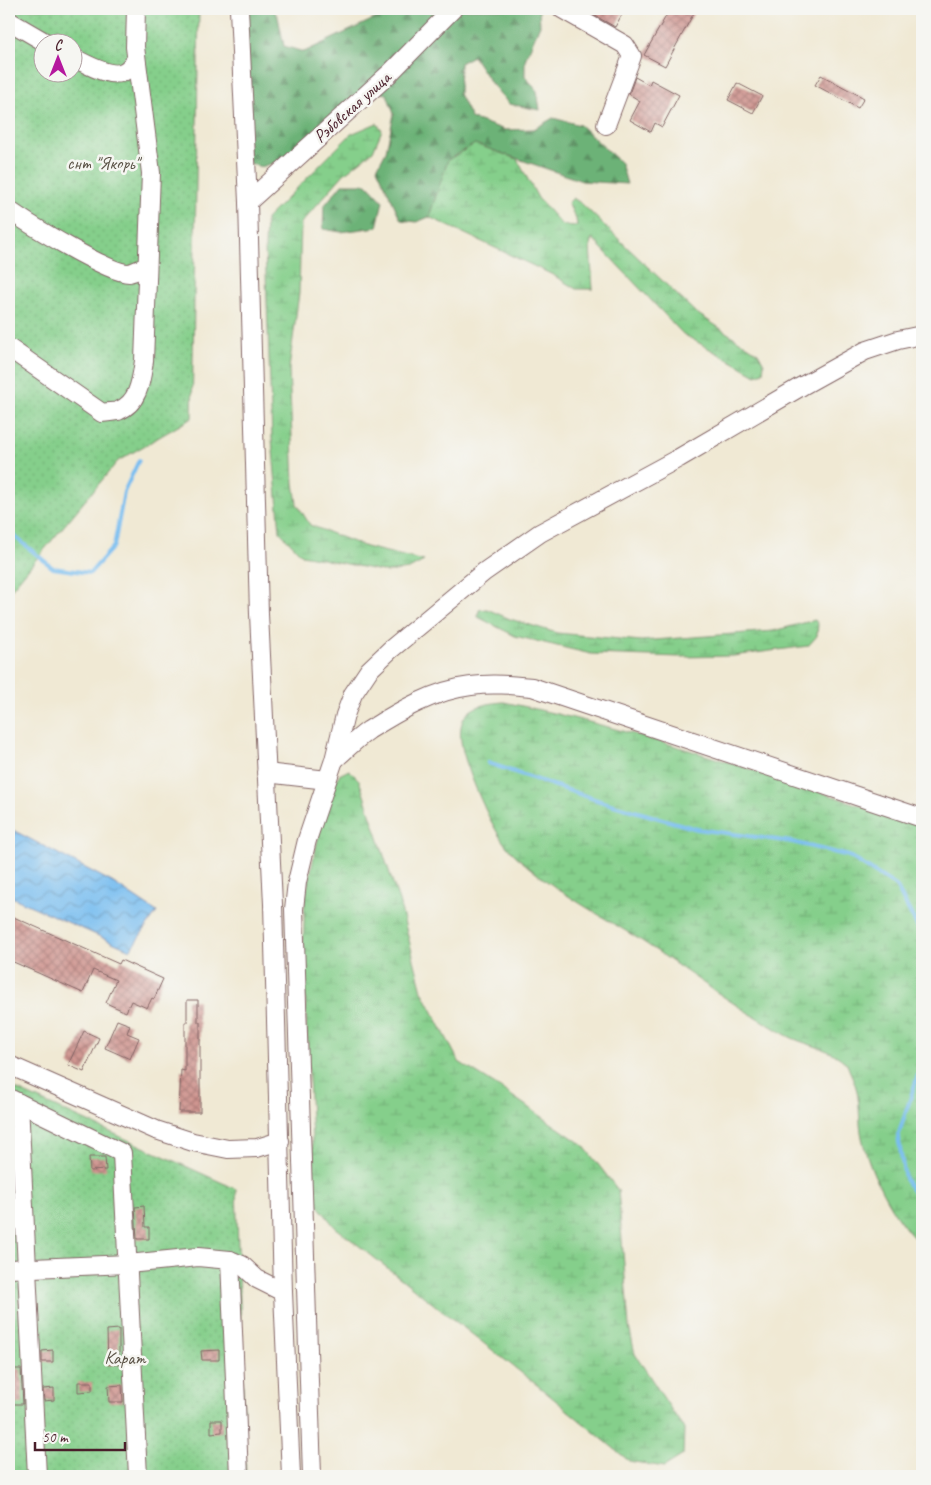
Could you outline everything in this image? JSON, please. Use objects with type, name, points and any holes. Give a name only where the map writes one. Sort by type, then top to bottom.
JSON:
[{"type":"street","points":[[9,348],[102,413],[118,411],[133,401],[141,382],[144,361],[151,173],[136,59],[136,9]]},
{"type":"street","points":[[239,9],[248,202],[259,614],[273,904],[283,1292],[291,1476]]},
{"type":"street","name":"Рэбовская улица","points":[[248,202],[390,73],[453,9]]},
{"type":"street","points":[[562,9],[625,45],[632,56],[606,125]]},
{"type":"street","points":[[9,21],[32,34]]},
{"type":"street","points":[[82,62],[116,75],[125,71],[136,59]]},
{"type":"street","points":[[9,210],[112,269],[129,273],[148,266]]},
{"type":"street","points":[[312,1476],[294,909],[297,882],[305,849],[334,760],[347,708],[353,694],[369,670],[484,572],[540,533],[679,458],[866,351],[898,340],[922,336]]},
{"type":"street","points":[[334,760],[368,731],[407,708],[436,694],[470,686],[500,684],[532,687],[922,818]]},
{"type":"street","points":[[266,773],[327,780]]},
{"type":"street","points":[[9,1065],[156,1130],[193,1142],[228,1149],[257,1148],[280,1141]]},
{"type":"street","points":[[14,1101],[122,1153],[138,1476]]},
{"type":"street","points":[[14,1101],[27,1269],[37,1476]]},
{"type":"street","points":[[9,1269],[128,1264],[198,1257],[230,1260],[242,1265],[257,1280],[283,1292]]},
{"type":"street","points":[[230,1260],[239,1476]]},
{"type":"green space","name":"снт \"Якорь\"","points":[[9,9],[199,9],[192,418],[118,461],[9,592]]},
{"type":"green space","points":[[242,9],[273,9],[278,17],[284,46],[304,52],[395,9],[539,9],[540,25],[525,60],[525,76],[537,91],[540,110],[509,104],[490,82],[473,56],[460,63],[459,94],[471,118],[505,130],[534,129],[553,118],[580,125],[621,163],[627,184],[582,181],[475,144],[448,160],[429,217],[417,222],[401,220],[377,168],[386,151],[394,114],[387,94],[365,90],[284,160],[261,167],[249,163]]},
{"type":"green space","points":[[377,123],[382,130],[373,151],[344,174],[301,223],[299,293],[289,369],[294,483],[297,504],[310,525],[366,547],[424,561],[409,569],[387,572],[302,555],[280,532],[272,439],[265,248],[266,219],[351,134]]},
{"type":"green space","points":[[475,144],[517,159],[538,198],[562,225],[577,226],[576,219],[568,203],[573,198],[582,204],[695,312],[758,353],[764,364],[763,372],[756,375],[683,334],[592,238],[590,246],[593,289],[576,289],[553,275],[429,217],[448,160]]},
{"type":"green space","points":[[342,184],[367,184],[383,201],[377,227],[341,232],[323,229],[324,206]]},
{"type":"green space","points":[[487,609],[510,619],[557,633],[641,641],[773,631],[815,620],[818,624],[817,636],[808,646],[733,656],[680,657],[591,654],[515,636],[478,617],[479,610]]},
{"type":"green space","points":[[504,702],[663,742],[767,774],[922,826],[922,1246],[892,1209],[869,1162],[861,1132],[856,1089],[846,1063],[834,1054],[799,1041],[748,1013],[642,941],[555,887],[538,875],[508,848],[495,828],[475,785],[462,747],[461,735],[461,725],[469,712],[483,705]]},
{"type":"green space","points":[[349,770],[359,780],[399,901],[422,991],[459,1062],[583,1145],[618,1190],[629,1327],[635,1354],[684,1429],[683,1455],[664,1467],[629,1461],[537,1385],[335,1227],[315,1202],[303,951],[305,898],[327,797],[339,775]]},
{"type":"green space","name":"Карат","points":[[9,1086],[236,1189],[246,1476],[9,1476]]},
{"type":"water","points":[[9,828],[112,882],[157,912],[130,950],[9,896]]},
{"type":"building","points":[[583,9],[625,9],[615,27]]},
{"type":"building","points":[[670,9],[696,9],[665,66],[644,55]]},
{"type":"building","points":[[821,75],[864,98],[858,108],[815,85]]},
{"type":"building","points":[[635,77],[649,85],[651,80],[679,95],[662,127],[655,123],[651,132],[630,120],[640,101],[629,94]]},
{"type":"building","points":[[737,83],[762,96],[753,113],[728,100]]},
{"type":"building","points":[[9,915],[119,964],[121,960],[163,979],[154,999],[152,998],[147,1008],[131,1001],[126,1012],[106,1003],[116,980],[93,970],[83,993],[9,960]]},
{"type":"building","points":[[187,1000],[198,1000],[198,1022],[200,1022],[200,1112],[179,1112],[181,1070],[185,1071]]},
{"type":"building","points":[[117,1020],[130,1025],[127,1033],[139,1038],[130,1059],[105,1048]]},
{"type":"building","points":[[84,1031],[99,1038],[84,1072],[68,1065]]},
{"type":"building","points":[[89,1157],[105,1157],[106,1170],[90,1171]]},
{"type":"building","points":[[144,1206],[145,1227],[149,1227],[149,1239],[137,1239],[135,1207]]},
{"type":"building","points":[[119,1329],[119,1364],[108,1365],[107,1330]]},
{"type":"building","points":[[53,1350],[53,1362],[42,1362],[42,1351]]},
{"type":"building","points":[[219,1350],[219,1360],[202,1360],[201,1351]]},
{"type":"building","points":[[9,1369],[21,1369],[23,1404],[10,1404]]},
{"type":"building","points":[[78,1382],[92,1382],[92,1391],[78,1392]]},
{"type":"building","points":[[122,1385],[123,1402],[109,1402],[108,1386]]},
{"type":"building","points":[[54,1388],[54,1400],[44,1401],[43,1389]]},
{"type":"building","points":[[211,1420],[222,1420],[222,1432],[211,1433]]},
{"type":"waterway","points":[[9,524],[14,536],[53,568],[90,573],[114,546],[124,492],[139,460]]},
{"type":"waterway","points":[[488,763],[603,802],[697,829],[792,842],[849,856],[896,886],[922,935]]},
{"type":"waterway","points":[[922,1053],[919,1072],[898,1136],[905,1179],[922,1205]]}]
